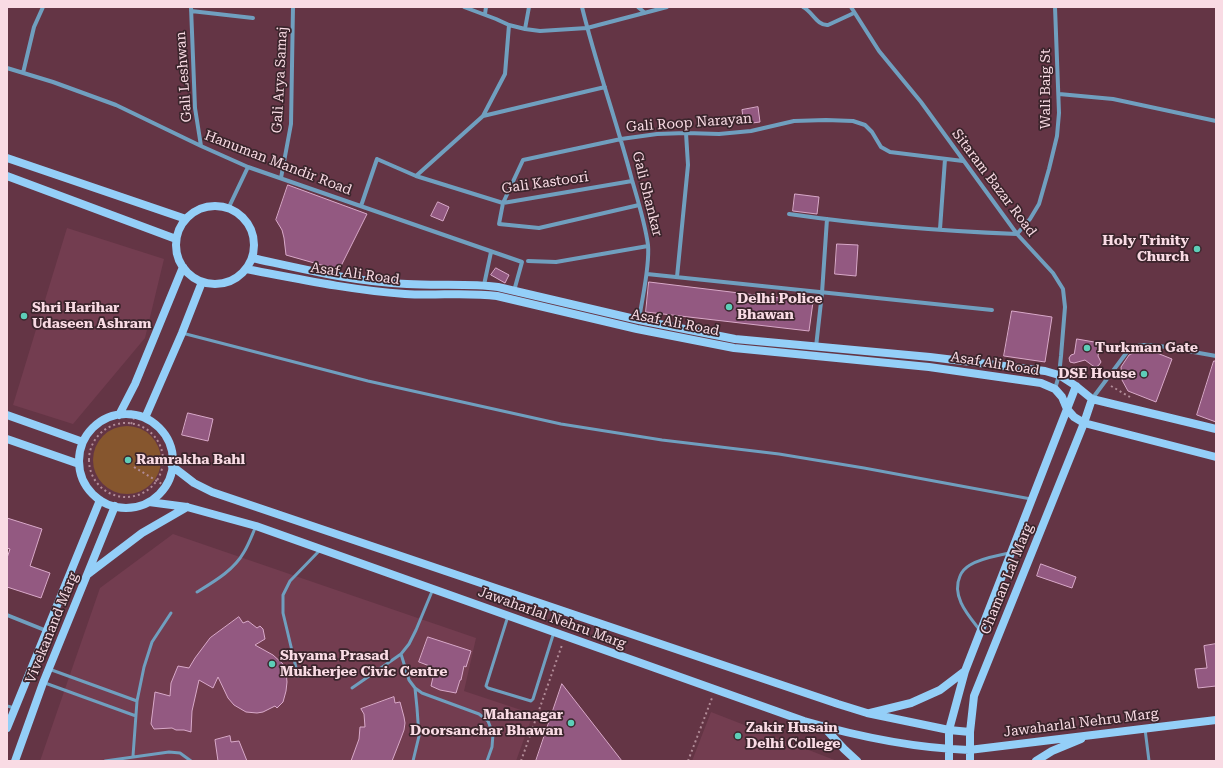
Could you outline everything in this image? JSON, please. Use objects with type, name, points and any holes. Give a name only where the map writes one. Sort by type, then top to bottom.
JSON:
[{"type":"main road","points":[[7,158],[186,219]]},
{"type":"main road","points":[[7,176],[176,239]]},
{"type":"main road","points":[[217,206],[228,208],[239,214],[247,223],[252,234],[254,246],[252,258],[246,269],[237,277],[226,282],[214,284],[202,282],[192,277],[183,267],[176,250],[176,239],[179,229],[186,219],[195,212],[206,207],[217,206]]},
{"type":"main road","name":"Asaf Ali Road","points":[[252,258],[360,280],[407,284],[484,285],[498,287],[639,320],[735,339],[930,357],[1045,371],[1059,375],[1092,399],[1216,429]]},
{"type":"main road","points":[[119,415],[135,384],[183,267]]},
{"type":"main road","name":"Asaf Ali Road","points":[[246,269],[359,290],[407,294],[483,294],[496,296],[637,330],[734,348],[929,367],[1041,383],[1055,389],[1062,397],[1067,409],[1074,417],[1084,423],[1216,457]]},
{"type":"main road","points":[[145,418],[182,333],[202,282]]},
{"type":"main road","points":[[1067,409],[1076,386]]},
{"type":"main road","points":[[1084,423],[1092,399]]},
{"type":"main road","name":"Chaman Lal Marg","points":[[965,671],[1067,409]]},
{"type":"main road","points":[[7,415],[83,442]]},
{"type":"main road","points":[[119,415],[136,415],[154,423],[167,438],[171,446],[172,456],[172,466],[169,480],[155,497],[149,502],[123,508],[100,500],[88,488],[80,473],[79,464],[83,442],[90,431],[100,422],[119,415]]},
{"type":"main road","name":"Chaman Lal Marg","points":[[970,761],[970,732],[974,696],[1084,423]]},
{"type":"main road","points":[[7,439],[79,464]]},
{"type":"main road","name":"Jawaharlal Nehru Marg","points":[[172,466],[194,484],[212,492],[838,704],[867,713],[949,730],[970,732]]},
{"type":"main road","name":"Vivekanand Marg","points":[[7,728],[11,707],[47,631],[100,500]]},
{"type":"main road","name":"Jawaharlal Nehru Marg","points":[[149,502],[187,507],[256,526],[804,721],[874,738],[948,749],[970,750],[1216,720]]},
{"type":"main road","name":"Vivekanand Marg","points":[[15,761],[43,682],[115,506]]},
{"type":"main road","points":[[87,575],[142,533],[187,507]]},
{"type":"main road","points":[[867,713],[911,703],[940,690],[965,671]]},
{"type":"main road","points":[[949,761],[949,730],[965,671]]},
{"type":"main road","points":[[823,726],[857,761]]},
{"type":"main road","points":[[1036,761],[1052,751],[1089,736]]},
{"type":"street","points":[[22,73],[34,27],[42,7]]},
{"type":"street","name":"Gali Arya Samaj","points":[[281,178],[291,124],[294,7]]},
{"type":"street","points":[[464,7],[485,14],[509,25],[525,30],[540,31],[587,28],[667,7]]},
{"type":"street","points":[[485,14],[486,7]]},
{"type":"street","points":[[525,30],[529,7]]},
{"type":"street","name":"Gali Shankar","points":[[582,7],[621,139],[639,205],[648,246],[647,274],[639,320]]},
{"type":"street","points":[[638,7],[645,13]]},
{"type":"street","points":[[803,7],[812,13],[819,23],[824,25],[828,25],[854,13]]},
{"type":"street","name":"Sitaram Bazar Road","points":[[851,7],[879,51],[921,102],[1017,234],[1053,273],[1063,289],[1065,306],[1059,375],[1055,389]]},
{"type":"street","name":"Wali Baig St","points":[[1017,234],[1030,219],[1039,204],[1049,170],[1060,114],[1055,7]]},
{"type":"street","points":[[191,9],[253,18]]},
{"type":"street","name":"Gali Leshwan","points":[[191,9],[195,108],[201,146]]},
{"type":"street","points":[[416,176],[483,116],[505,74],[509,25]]},
{"type":"street","name":"Hanuman Mandir Road","points":[[7,68],[53,82],[116,105],[201,146],[248,166],[522,262],[514,291]]},
{"type":"street","points":[[483,116],[605,87]]},
{"type":"street","points":[[1058,94],[1113,99],[1216,121]]},
{"type":"street","name":"Gali Roop Narayan","points":[[503,203],[523,160],[621,139],[686,132],[719,134],[751,131],[794,121],[826,120],[853,122],[865,125],[872,132],[881,147],[890,152],[963,161]]},
{"type":"street","points":[[677,277],[688,165],[686,132]]},
{"type":"street","name":"Gali Kastoori","points":[[361,206],[377,159],[416,176],[503,203],[632,181]]},
{"type":"street","points":[[940,229],[945,159]]},
{"type":"street","points":[[228,208],[248,166]]},
{"type":"street","points":[[503,203],[499,224],[539,228],[639,205]]},
{"type":"street","points":[[790,214],[827,220],[1017,234]]},
{"type":"street","points":[[816,347],[822,293],[827,220]]},
{"type":"street","points":[[528,262],[556,262],[648,246]]},
{"type":"street","points":[[484,285],[491,252]]},
{"type":"street","points":[[647,274],[992,310]]},
{"type":"street","points":[[1092,399],[1127,352],[1140,345],[1160,346],[1216,356]]},
{"type":"street","points":[[7,615],[47,631]]},
{"type":"lane","points":[[182,333],[368,381],[562,424],[662,440],[779,454],[1031,499]]},
{"type":"lane","points":[[197,592],[220,577],[233,566],[244,553],[256,526]]},
{"type":"lane","points":[[298,676],[283,613],[283,595],[290,580],[321,549]]},
{"type":"lane","points":[[980,631],[961,602],[957,590],[958,579],[962,570],[970,565],[983,559],[1011,552]]},
{"type":"lane","points":[[352,688],[401,654],[409,644],[416,630],[433,589]]},
{"type":"lane","points":[[133,756],[137,701],[144,667],[152,642],[172,613]]},
{"type":"lane","points":[[508,616],[486,686],[488,688],[531,701],[533,699],[554,632]]},
{"type":"lane","points":[[401,654],[409,680],[414,688],[422,693],[479,714],[488,721],[493,734],[492,747],[487,761]]},
{"type":"lane","points":[[49,669],[137,701]]},
{"type":"lane","points":[[43,682],[136,716]]},
{"type":"lane","points":[[413,761],[419,736],[414,688]]},
{"type":"lane","points":[[1145,729],[1149,761]]},
{"type":"lane","points":[[106,761],[169,752],[180,753],[191,761]]},
{"type":"path","points":[[131,424],[136,415]]},
{"type":"path","points":[[121,424],[131,424],[148,430],[160,447],[162,457],[161,471],[156,481],[150,488],[138,495],[127,497],[113,495],[104,490],[97,483],[89,464],[90,453],[93,443],[97,437],[105,430],[121,424]]},
{"type":"path","points":[[134,467],[165,486]]},
{"type":"path","points":[[521,761],[565,636]]},
{"type":"path","points":[[688,761],[715,690]]},
{"type":"shaded area","points":[[67,228],[164,259],[145,338],[73,424],[13,405]]},
{"type":"shaded area","points":[[120,426],[134,426],[146,432],[155,441],[161,453],[159,473],[151,484],[140,492],[134,494],[120,494],[114,492],[103,484],[95,473],[93,467],[93,453],[95,447],[103,436],[114,428]]},
{"type":"shaded area","name":"Shyama Prasad Mukherjee Civic Centre","points":[[173,534],[476,638],[464,691],[533,714],[516,761],[40,761],[100,588]]},
{"type":"shaded area","name":"Zakir Husain Delhi College","points":[[711,712],[837,761],[692,761]]},
{"type":"building","points":[[758,107],[760,122],[744,124],[742,110]]},
{"type":"building","points":[[288,185],[367,214],[339,270],[286,255],[282,230],[276,220]]},
{"type":"building","points":[[795,194],[819,197],[817,214],[793,211]]},
{"type":"building","points":[[438,202],[449,207],[443,221],[431,216]]},
{"type":"building","points":[[837,244],[858,245],[856,276],[835,274]]},
{"type":"building","points":[[496,268],[509,275],[505,283],[491,275]]},
{"type":"building","name":"Delhi Police Bhawan","points":[[649,282],[813,302],[809,331],[646,312]]},
{"type":"building","points":[[1012,311],[1052,317],[1045,362],[1004,356]]},
{"type":"building","name":"Turkman Gate","points":[[1077,339],[1100,343],[1098,356],[1101,362],[1099,365],[1096,367],[1093,366],[1085,360],[1074,363],[1070,362],[1069,358],[1074,354]]},
{"type":"building","name":"DSE House","points":[[1147,349],[1172,359],[1156,402],[1128,391],[1122,380],[1121,367],[1129,355],[1137,351]]},
{"type":"building","points":[[1214,361],[1216,361],[1216,422],[1197,415]]},
{"type":"building","points":[[188,413],[213,419],[208,441],[182,435]]},
{"type":"building","points":[[7,518],[42,529],[30,566],[50,573],[41,598],[7,587],[7,558],[10,549],[7,548]]},
{"type":"building","points":[[1041,564],[1076,577],[1072,588],[1037,576]]},
{"type":"building","points":[[239,617],[243,623],[248,621],[257,628],[260,626],[263,629],[265,639],[255,645],[273,655],[283,664],[287,682],[283,702],[277,708],[275,706],[263,712],[246,712],[234,705],[228,698],[218,677],[213,688],[199,680],[192,711],[191,732],[172,728],[154,729],[151,724],[155,692],[170,696],[171,683],[178,666],[189,668],[210,638]]},
{"type":"building","points":[[428,637],[471,651],[466,667],[464,666],[456,693],[440,690],[431,686],[435,668],[419,662]]},
{"type":"building","points":[[1216,644],[1216,686],[1198,688],[1195,669],[1207,668],[1204,646]]},
{"type":"building","name":"Mahanagar Doorsanchar Bhawan","points":[[562,684],[622,761],[536,761]]},
{"type":"building","points":[[394,697],[395,703],[400,702],[405,723],[404,730],[392,761],[351,761],[359,739],[360,727],[365,727],[364,714],[361,709]]},
{"type":"building","points":[[230,736],[231,742],[239,741],[247,761],[218,761],[215,740]]},
{"type":"place","name":"Holy Trinity Church","points":[[1197,249]]},
{"type":"place","name":"Delhi Police Bhawan","points":[[729,307]]},
{"type":"place","name":"Shri Harihar Udaseen Ashram","points":[[24,316]]},
{"type":"place","name":"Turkman Gate","points":[[1087,348]]},
{"type":"place","name":"DSE House","points":[[1144,374]]},
{"type":"place","name":"Ramrakha Bahl","points":[[128,460]]},
{"type":"place","name":"Shyama Prasad Mukherjee Civic Centre","points":[[272,664]]},
{"type":"place","name":"Mahanagar Doorsanchar Bhawan","points":[[571,723]]},
{"type":"place","name":"Zakir Husain Delhi College","points":[[738,736]]}]
